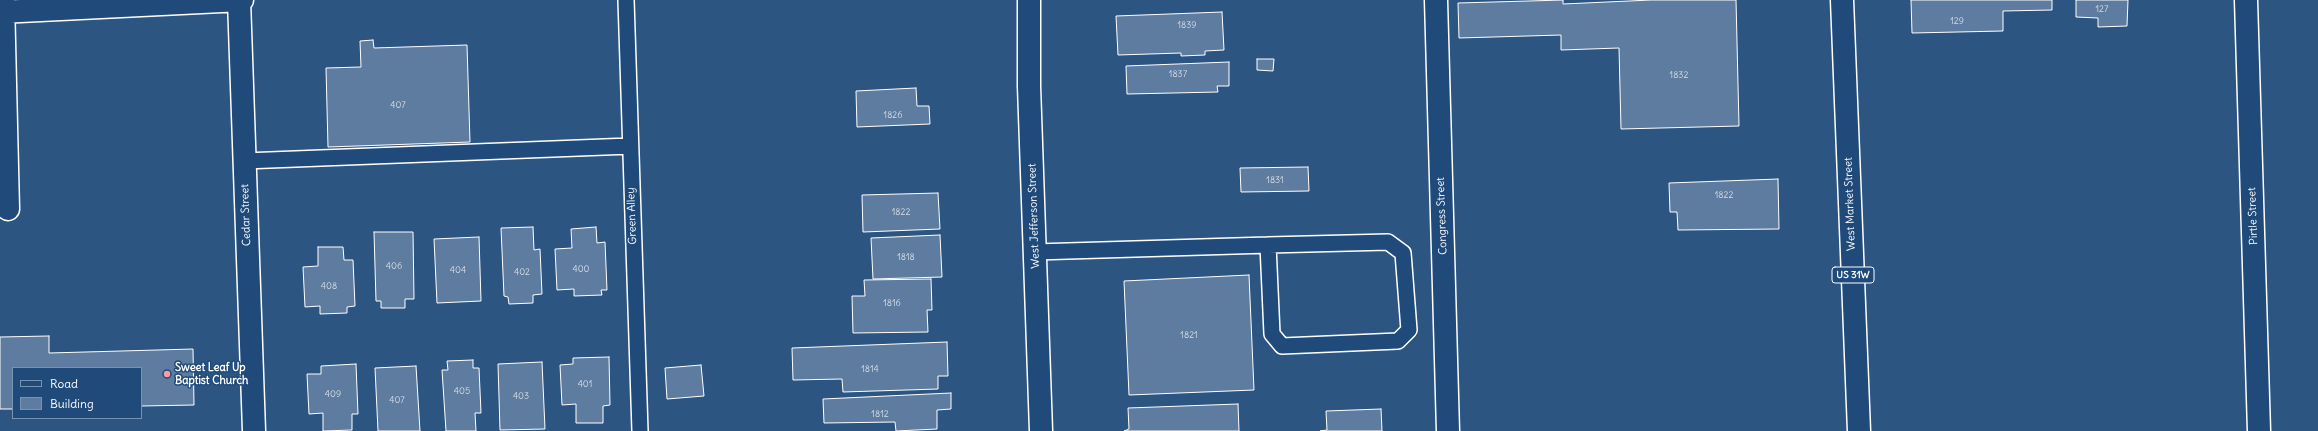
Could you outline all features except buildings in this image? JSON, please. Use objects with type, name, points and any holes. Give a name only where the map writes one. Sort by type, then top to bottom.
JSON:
[{"type":"street","name":"Cedar Street","points":[[239,0],[254,431]]},
{"type":"street","points":[[8,210],[2,8],[242,0]]},
{"type":"street","name":"West Jefferson Street","points":[[1029,0],[1029,86],[1041,431]]},
{"type":"street","name":"Congress Street","points":[[1436,0],[1448,431]]},
{"type":"street","name":"West Market Street","points":[[1842,0],[1859,431]]},
{"type":"street","name":"Pirtle Street","points":[[2246,0],[2259,431]]},
{"type":"lane","name":"Green Alley","points":[[626,0],[640,431]]},
{"type":"lane","points":[[244,161],[630,146]]},
{"type":"lane","points":[[1035,252],[1268,245],[1388,242],[1403,253],[1409,330],[1398,341],[1282,346],[1272,334],[1268,245]]},
{"type":"place","name":"Sweet Leaf Up Baptist Church","points":[[167,374]]}]
